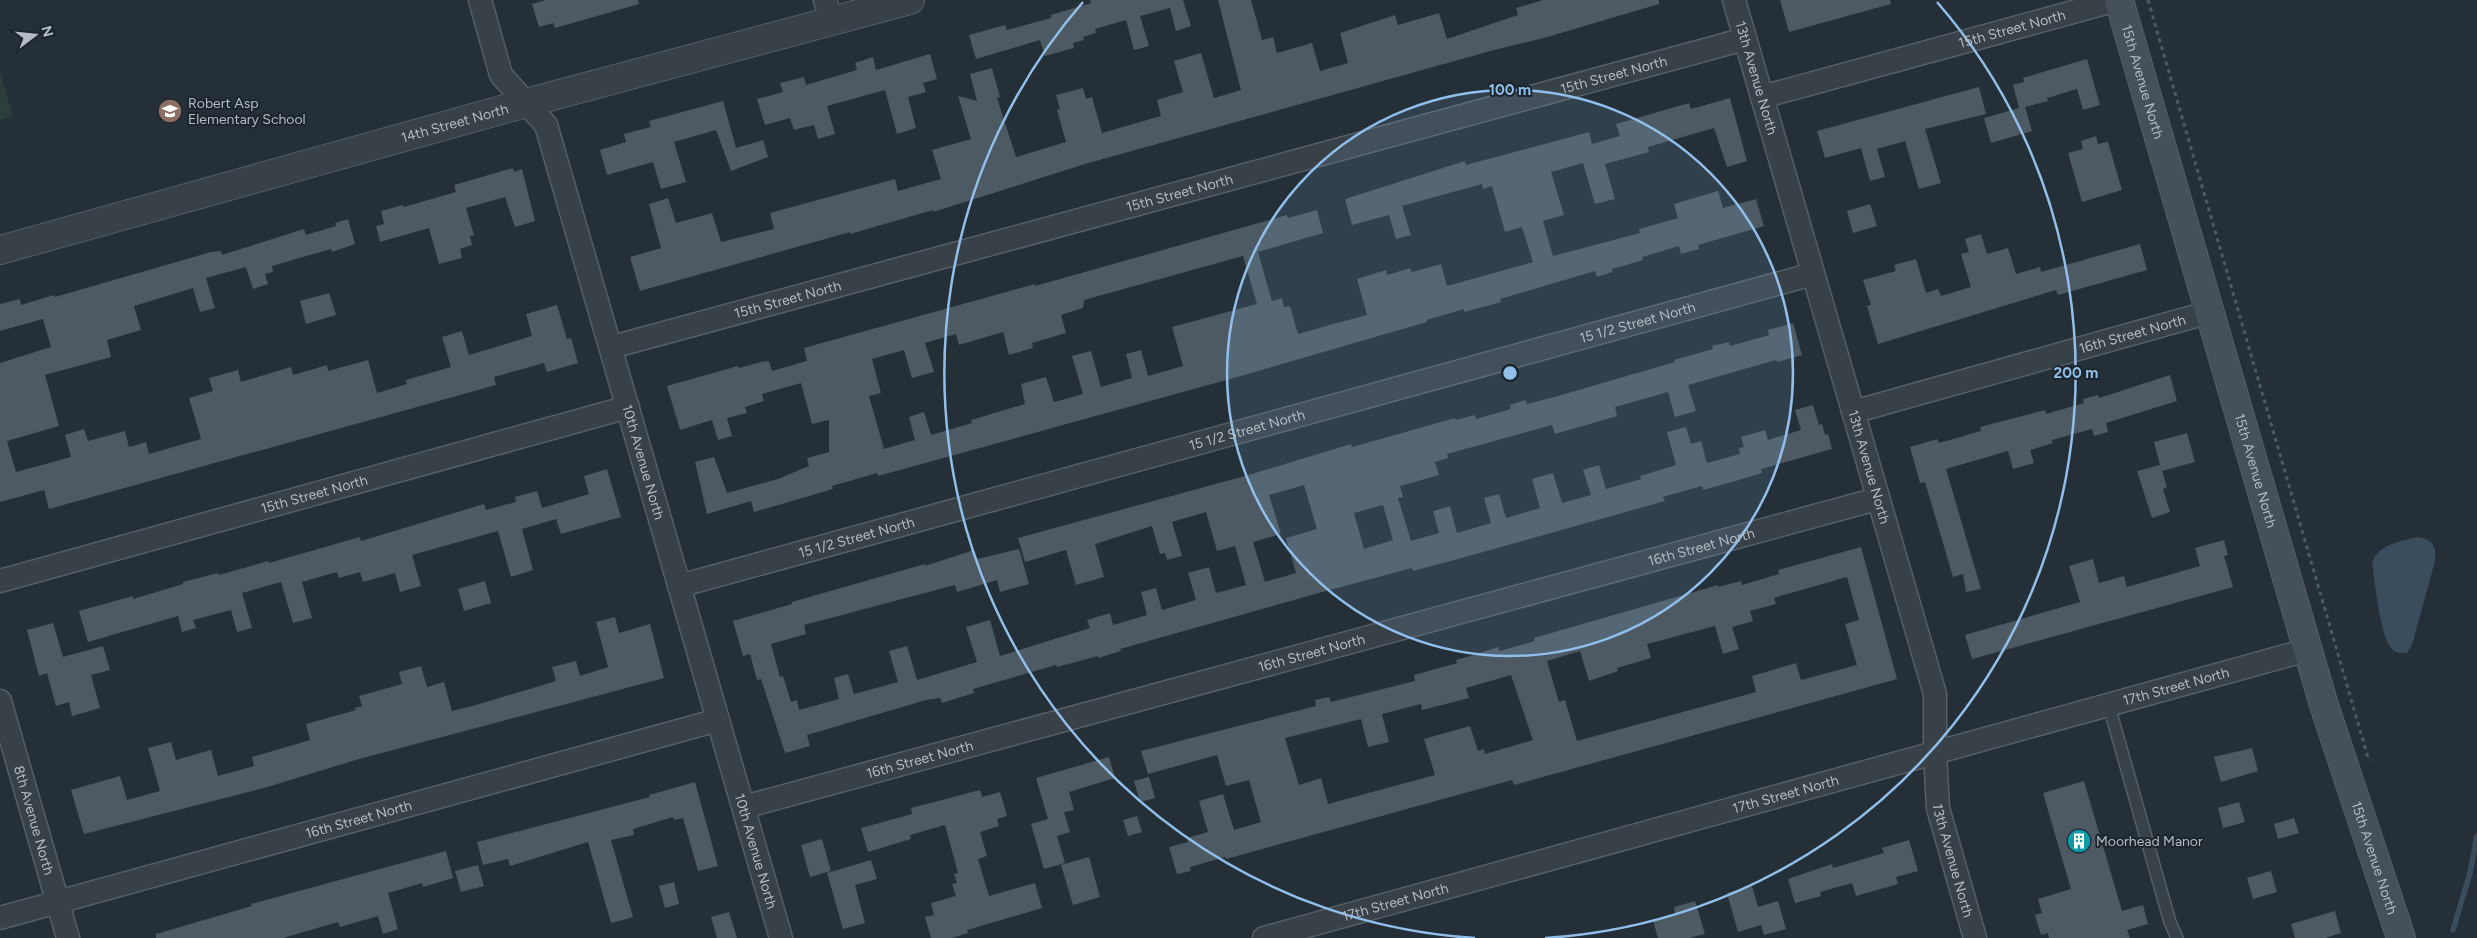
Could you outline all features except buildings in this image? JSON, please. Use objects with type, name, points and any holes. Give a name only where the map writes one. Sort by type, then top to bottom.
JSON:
[{"type":"main road","name":"15th Avenue North","points":[[2118,0],[2307,650],[2401,938]]},
{"type":"street","name":"10th Avenue North","points":[[480,0],[501,75],[546,125],[612,347],[781,938]]},
{"type":"street","name":"14th Street North","points":[[0,250],[526,103],[828,11],[910,0]]},
{"type":"street","name":"13th Avenue North","points":[[1734,0],[1934,694],[1938,808],[1975,938]]},
{"type":"street","name":"15th Street North","points":[[1762,97],[2118,0]]},
{"type":"street","name":"15th Street North","points":[[612,347],[1745,38]]},
{"type":"street","name":"15 1/2 Street North","points":[[679,586],[1813,274]]},
{"type":"street","name":"16th Street North","points":[[1853,412],[2210,312]]},
{"type":"street","name":"15th Street North","points":[[0,581],[628,408]]},
{"type":"street","name":"16th Street North","points":[[744,807],[1877,498]]},
{"type":"street","name":"17th Street North","points":[[1264,938],[2307,650]]},
{"type":"street","name":"8th Avenue North","points":[[0,701],[68,938]]},
{"type":"street","name":"16th Street North","points":[[0,918],[718,720]]},
{"type":"lane","points":[[2109,706],[2170,922],[2177,938]]},
{"type":"path","points":[[2148,0],[2369,762]]},
{"type":"green space","points":[[0,72],[13,116],[0,120]]},
{"type":"water","points":[[2417,537],[2426,539],[2432,544],[2435,551],[2435,561],[2412,645],[2407,653],[2399,653],[2392,649],[2384,633],[2372,564],[2375,557],[2384,548],[2396,542]]},
{"type":"waterway","points":[[2453,930],[2470,873],[2477,836]]},
{"type":"place","name":"Robert Asp Elementary School","points":[[170,111]]},
{"type":"place","name":"Moorhead Manor","points":[[2079,841]]}]
